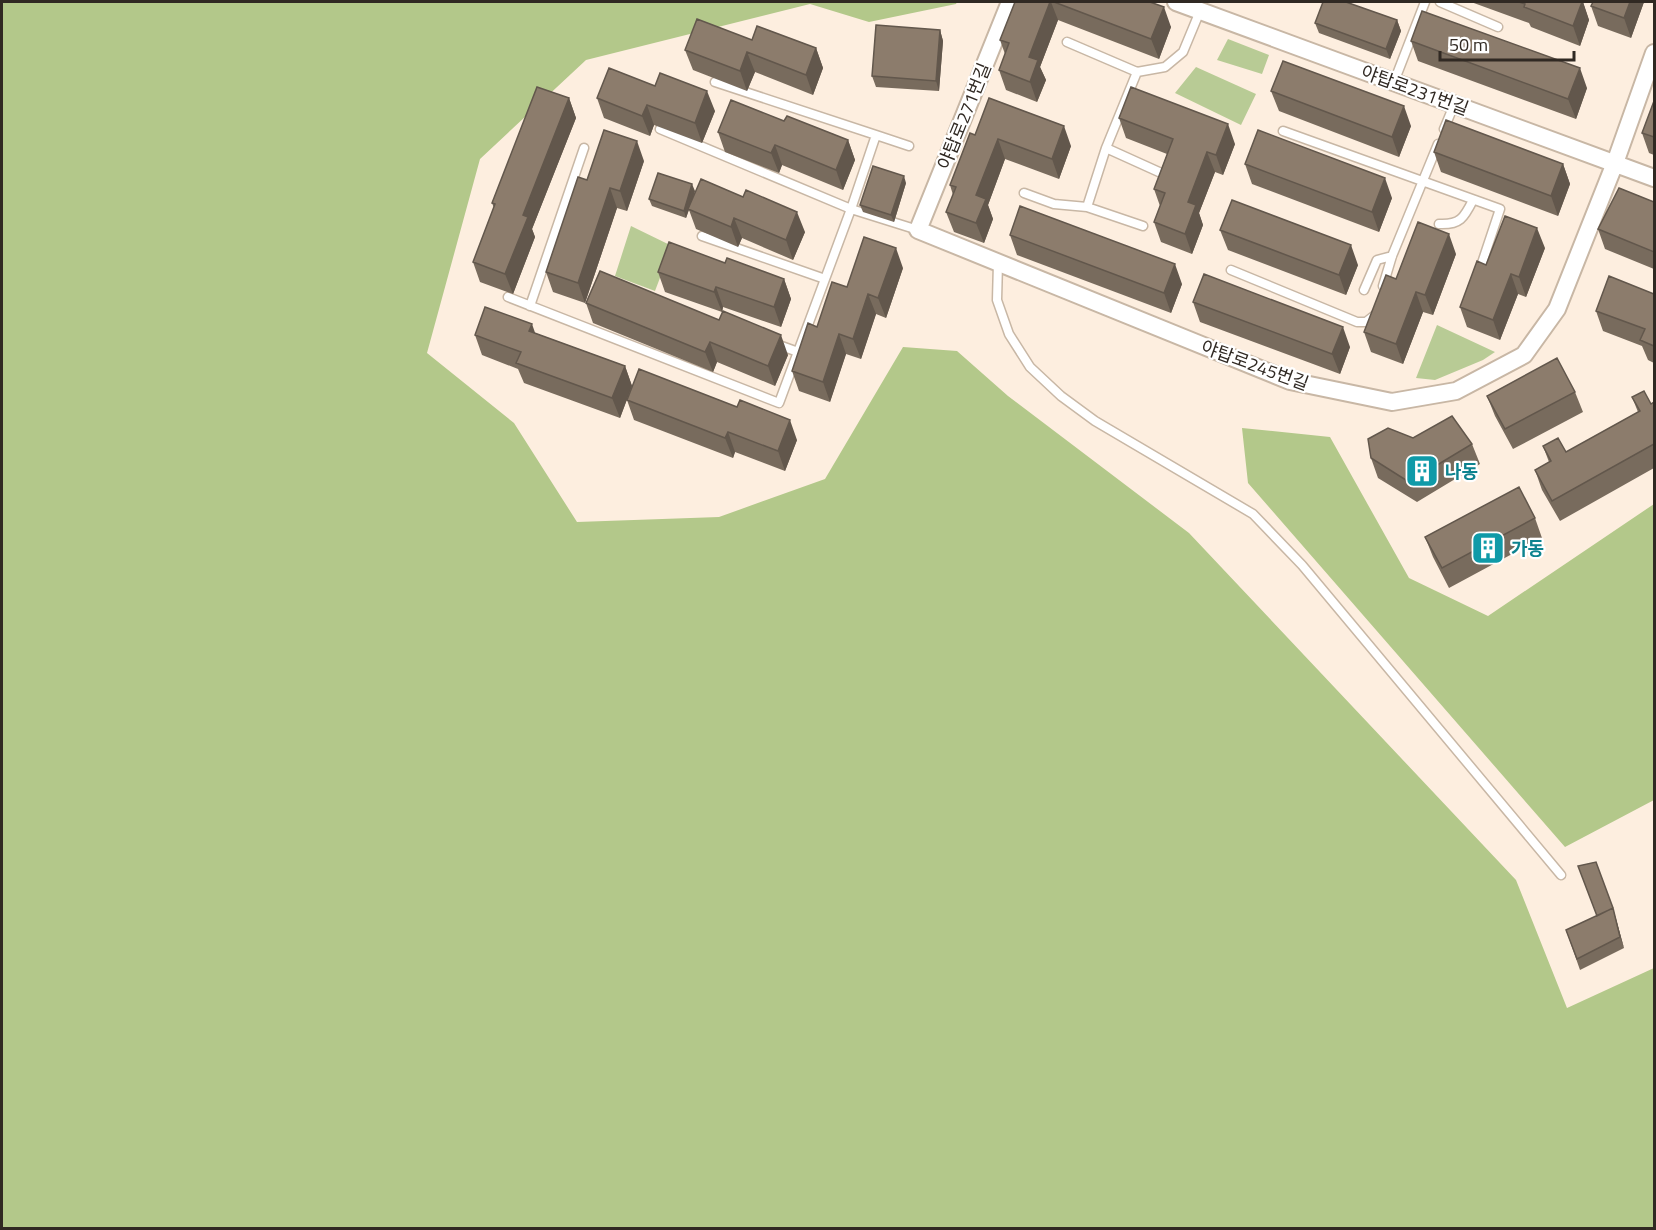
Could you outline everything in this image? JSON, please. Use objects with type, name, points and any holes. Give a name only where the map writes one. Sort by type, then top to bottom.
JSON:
[{"type":"street","name":"야탑로271번길","points":[[918,230],[1010,2]]},
{"type":"street","name":"야탑로231번길","points":[[1176,2],[1654,178]]},
{"type":"street","name":"야탑로245번길","points":[[918,230],[1290,381],[1392,402],[1456,391],[1524,355],[1557,309],[1615,163],[1654,53]]},
{"type":"lane","points":[[1394,82],[1425,2]]},
{"type":"lane","points":[[1440,2],[1498,27]]},
{"type":"lane","points":[[1066,42],[1137,72],[1165,67],[1183,52],[1200,11]]},
{"type":"lane","points":[[1087,207],[1106,148],[1137,72]]},
{"type":"lane","points":[[715,82],[909,146]]},
{"type":"lane","points":[[1380,297],[1392,256],[1454,105]]},
{"type":"lane","points":[[660,129],[851,209],[918,230]]},
{"type":"lane","points":[[1283,131],[1500,210],[1482,263]]},
{"type":"lane","points":[[508,297],[779,403],[876,135]]},
{"type":"lane","points":[[530,306],[584,148]]},
{"type":"lane","points":[[1106,148],[1159,172]]},
{"type":"lane","points":[[1024,193],[1054,204],[1087,207],[1143,226]]},
{"type":"lane","points":[[1439,224],[1450,225],[1465,216],[1473,200]]},
{"type":"lane","points":[[702,236],[825,279]]},
{"type":"lane","points":[[1364,290],[1377,260],[1392,256]]},
{"type":"lane","points":[[998,263],[997,300],[1009,334],[1030,367],[1061,396],[1095,421],[1252,514],[1272,533],[1302,565],[1561,875]]},
{"type":"lane","points":[[1231,270],[1357,322],[1366,322],[1374,317],[1377,307]]},
{"type":"lane","points":[[768,340],[798,352]]},
{"type":"green space","points":[[2,2],[957,2],[869,22],[810,4],[586,60],[480,159],[427,353],[514,423],[577,522],[719,517],[825,479],[903,347],[957,351],[1008,396],[1189,533],[1516,880],[1567,1008],[1654,968],[1654,1228],[2,1228]]},
{"type":"green space","points":[[1228,39],[1269,55],[1262,74],[1217,60]]},
{"type":"green space","points":[[1196,67],[1256,94],[1241,125],[1175,93]]},
{"type":"green space","points":[[631,226],[672,246],[655,291],[615,276]]},
{"type":"green space","points":[[1437,325],[1495,352],[1483,360],[1435,380],[1416,378]]},
{"type":"green space","points":[[1242,428],[1330,437],[1409,578],[1488,616],[1654,504],[1654,800],[1565,847],[1248,483]]},
{"type":"building","points":[[1015,2],[1050,2],[1029,57],[1038,60],[1030,82],[999,70],[1009,43],[1000,40]]},
{"type":"building","points":[[1054,2],[1150,2],[1164,7],[1151,39]]},
{"type":"building","points":[[1323,2],[1346,2],[1397,20],[1386,49],[1315,23]]},
{"type":"building","points":[[1519,2],[1582,2],[1573,26],[1524,7],[1525,4]]},
{"type":"building","points":[[1593,2],[1630,2],[1624,18],[1591,6]]},
{"type":"building","points":[[1422,11],[1580,68],[1568,99],[1411,41]]},
{"type":"building","points":[[697,19],[752,40],[757,26],[816,48],[806,75],[747,52],[740,71],[685,50]]},
{"type":"building","points":[[876,25],[940,30],[936,81],[872,76]]},
{"type":"building","points":[[1283,61],[1404,106],[1392,137],[1271,91]]},
{"type":"building","points":[[609,68],[655,86],[660,73],[707,91],[695,123],[647,105],[642,116],[597,98]]},
{"type":"building","points":[[537,87],[569,98],[523,215],[528,217],[505,274],[473,262],[495,204],[492,203]]},
{"type":"building","points":[[1131,87],[1228,124],[1216,155],[1207,152],[1188,202],[1196,205],[1185,234],[1154,222],[1165,193],[1154,189],[1173,139],[1119,118]]},
{"type":"building","points":[[989,98],[1064,126],[1052,159],[998,139],[976,195],[986,199],[976,223],[946,212],[956,187],[950,185],[970,133],[975,135]]},
{"type":"building","points":[[731,100],[784,121],[787,116],[848,140],[836,170],[775,145],[771,153],[718,132]]},
{"type":"building","points":[[1654,101],[1654,137],[1642,133]]},
{"type":"building","points":[[1446,120],[1563,164],[1551,196],[1434,152]]},
{"type":"building","points":[[604,130],[637,141],[620,191],[610,188],[578,283],[546,272],[578,177],[587,180]]},
{"type":"building","points":[[1258,130],[1385,178],[1372,212],[1245,164]]},
{"type":"building","points":[[873,166],[904,176],[891,215],[860,205]]},
{"type":"building","points":[[658,173],[692,184],[684,211],[649,199]]},
{"type":"building","points":[[701,179],[743,197],[746,190],[797,212],[786,240],[734,218],[731,227],[688,209]]},
{"type":"building","points":[[1619,188],[1654,202],[1654,252],[1598,229]]},
{"type":"building","points":[[1232,200],[1351,245],[1339,275],[1220,230]]},
{"type":"building","points":[[1020,206],[1175,264],[1164,293],[1010,235]]},
{"type":"building","points":[[1505,216],[1537,228],[1519,277],[1511,274],[1493,320],[1460,307],[1477,261],[1486,265]]},
{"type":"building","points":[[1418,222],[1449,234],[1425,295],[1416,292],[1396,344],[1364,332],[1386,275],[1396,279]]},
{"type":"building","points":[[864,237],[896,248],[878,298],[868,294],[853,339],[839,334],[823,382],[792,371],[808,323],[817,327],[832,282],[847,287]]},
{"type":"building","points":[[669,242],[725,263],[727,258],[784,279],[774,307],[716,287],[714,292],[658,272]]},
{"type":"building","points":[[600,271],[719,320],[723,311],[781,335],[768,366],[710,342],[705,352],[586,303]]},
{"type":"building","points":[[1204,274],[1343,327],[1332,354],[1193,302]]},
{"type":"building","points":[[1609,276],[1654,294],[1654,346],[1640,340],[1645,329],[1596,311]]},
{"type":"building","points":[[485,307],[532,324],[529,331],[625,366],[612,398],[516,363],[521,352],[475,335]]},
{"type":"building","points":[[1557,358],[1575,392],[1505,429],[1487,396]]},
{"type":"building","points":[[639,369],[737,407],[740,400],[790,420],[778,451],[728,432],[725,438],[627,400]]},
{"type":"building","points":[[1644,391],[1651,404],[1654,402],[1654,444],[1552,501],[1535,470],[1551,461],[1543,446],[1558,438],[1566,452],[1640,411],[1632,397]]},
{"type":"building","points":[[1452,416],[1472,444],[1409,482],[1371,458],[1368,439],[1388,428],[1413,438]]},
{"type":"building","points":[[1519,487],[1535,518],[1442,568],[1425,537]]},
{"type":"building","points":[[1596,862],[1613,908],[1597,916],[1578,866]]},
{"type":"building","points":[[1613,908],[1620,937],[1577,959],[1566,930]]},
{"type":"place","name":"나동","points":[[1422,471]]},
{"type":"place","name":"가동","points":[[1488,548]]}]
